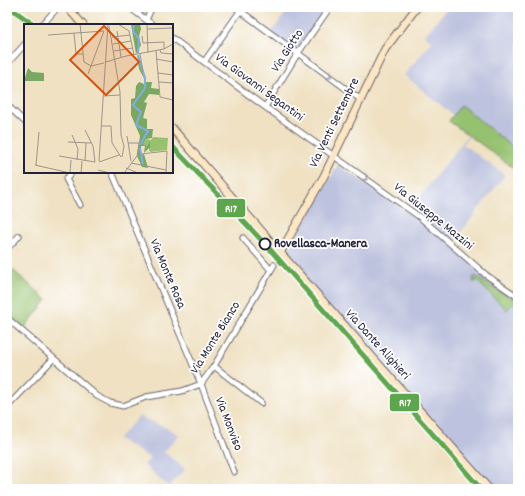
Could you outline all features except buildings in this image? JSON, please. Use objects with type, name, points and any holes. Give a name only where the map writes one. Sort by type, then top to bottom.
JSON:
[{"type":"street","points":[[43,24],[58,7]]},
{"type":"street","points":[[67,7],[82,24]]},
{"type":"street","points":[[129,7],[152,24]]},
{"type":"street","points":[[146,20],[152,7]]},
{"type":"street","points":[[235,7],[242,9],[360,99]]},
{"type":"street","name":"Via Giotto","points":[[265,107],[298,53],[330,7]]},
{"type":"street","name":"Via Venti Settembre","points":[[280,253],[324,176],[385,49],[417,7]]},
{"type":"street","points":[[204,62],[242,9]]},
{"type":"street","name":"Via Giovanni Segantini","points":[[173,39],[333,156]]},
{"type":"street","points":[[7,64],[24,45]]},
{"type":"street","points":[[7,106],[24,121]]},
{"type":"street","name":"Via Dante Alighieri","points":[[173,129],[280,253],[489,489]]},
{"type":"street","name":"Via Giuseppe Mazzini","points":[[333,156],[421,218],[486,275],[518,297]]},
{"type":"street","points":[[71,173],[66,179],[80,205]]},
{"type":"street","name":"Via Monte Rosa","points":[[112,173],[201,384]]},
{"type":"street","points":[[7,249],[19,236]]},
{"type":"street","name":"Via Monte Bianco","points":[[7,318],[97,396],[118,406],[123,406],[151,396],[182,391],[201,384],[214,366],[272,267],[243,238]]},
{"type":"street","points":[[7,407],[53,359]]},
{"type":"street","points":[[214,366],[261,403]]},
{"type":"street","name":"Via Monviso","points":[[201,384],[234,472]]},
{"type":"shaded area","points":[[275,7],[329,7],[298,53],[271,33],[285,14]]},
{"type":"shaded area","points":[[448,7],[516,7],[518,9],[518,152],[481,122],[463,144],[505,175],[451,245],[518,299],[518,489],[490,489],[284,257],[338,165],[408,212],[468,135],[449,121],[453,115],[404,75],[432,42],[425,35]]},
{"type":"shaded area","points":[[139,416],[179,435],[164,452],[185,469],[169,487],[144,465],[150,458],[118,439]]},
{"type":"green space","points":[[461,105],[518,152],[518,171],[449,121]]},
{"type":"green space","points":[[7,265],[47,300],[24,328],[7,313]]},
{"type":"green space","points":[[475,276],[518,301],[518,307],[514,303],[507,310],[476,280],[474,283],[473,278]]},
{"type":"transit line","name":"R17","points":[[9,7],[33,24]]},
{"type":"transit line","name":"R17","points":[[173,147],[267,246],[481,489]]},
{"type":"place","name":"Rovellasca-Manera","points":[[265,244]]}]
